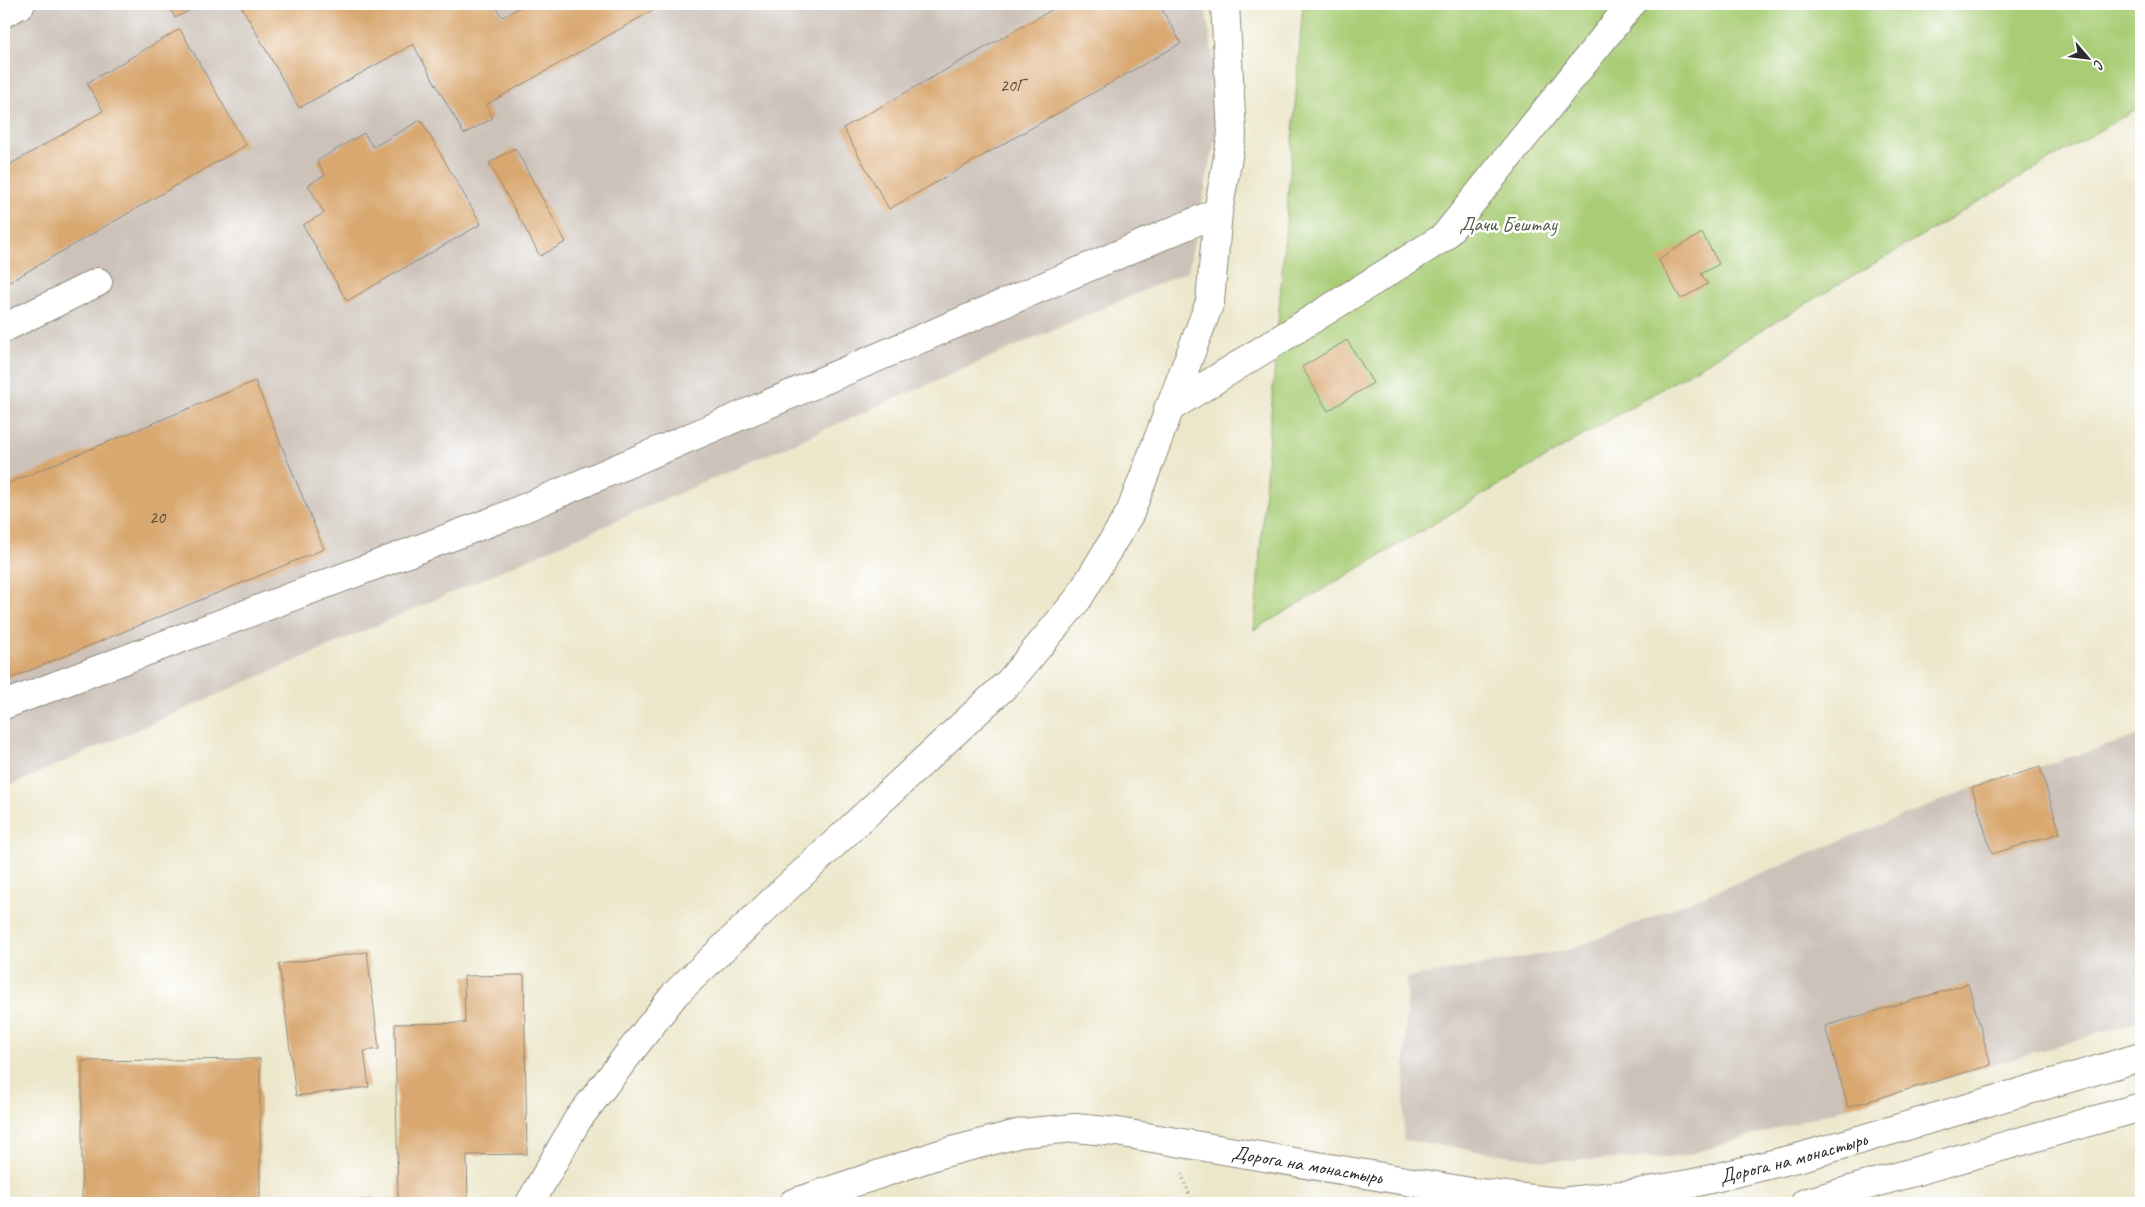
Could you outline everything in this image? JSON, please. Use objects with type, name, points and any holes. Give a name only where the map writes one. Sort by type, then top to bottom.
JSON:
[{"type":"street","points":[[4,13],[21,4]]},
{"type":"street","points":[[530,1203],[578,1119],[675,994],[1010,681],[1078,599],[1130,513],[1210,302],[1218,212],[1232,134],[1225,4]]},
{"type":"street","points":[[1168,409],[1444,237],[1631,4]]},
{"type":"street","points":[[4,705],[501,518],[1218,212]]},
{"type":"street","points":[[4,328],[98,282]]},
{"type":"street","name":"Дорога на монастырь","points":[[793,1203],[940,1154],[1021,1133],[1075,1128],[1118,1132],[1471,1192],[1560,1203],[1632,1194],[1720,1177],[1801,1156],[2141,1057]]},
{"type":"street","points":[[1805,1203],[2141,1107]]},
{"type":"shaded area","points":[[4,4],[1205,4],[1221,109],[1188,271],[4,788]]},
{"type":"shaded area","points":[[2141,735],[2141,1021],[1680,1157],[1549,1161],[1403,1140],[1407,978],[1572,949],[1972,788]]},
{"type":"green space","name":"Дачи Бештау","points":[[1303,4],[2141,4],[2141,106],[1254,630]]},
{"type":"building","points":[[168,4],[201,4],[175,18]]},
{"type":"building","points":[[240,4],[494,4],[502,17],[526,4],[664,4],[486,105],[493,118],[464,134],[413,44],[299,108]]},
{"type":"building","points":[[1062,4],[1159,4],[1181,43],[889,209],[843,128]]},
{"type":"building","points":[[180,29],[246,145],[4,285],[4,168],[103,111],[87,83]]},
{"type":"building","points":[[421,120],[481,224],[347,301],[303,225],[324,213],[308,185],[325,175],[317,161],[364,133],[373,147]]},
{"type":"building","points":[[515,148],[566,242],[540,256],[489,163]]},
{"type":"building","points":[[1702,233],[1719,264],[1701,274],[1708,284],[1681,299],[1658,259]]},
{"type":"building","points":[[1347,340],[1373,383],[1328,411],[1302,367]]},
{"type":"building","points":[[255,381],[324,549],[4,681],[4,485]]},
{"type":"building","points":[[2040,767],[2060,833],[1992,854],[1972,788]]},
{"type":"building","points":[[367,952],[379,1049],[364,1051],[369,1087],[296,1096],[279,964]]},
{"type":"building","points":[[524,975],[527,1154],[467,1155],[468,1203],[347,1203],[347,1200],[398,1199],[395,1024],[465,1023],[464,976]]},
{"type":"building","points":[[1968,984],[1991,1065],[1848,1107],[1825,1026]]},
{"type":"building","points":[[260,1059],[260,1203],[82,1203],[82,1061]]}]
